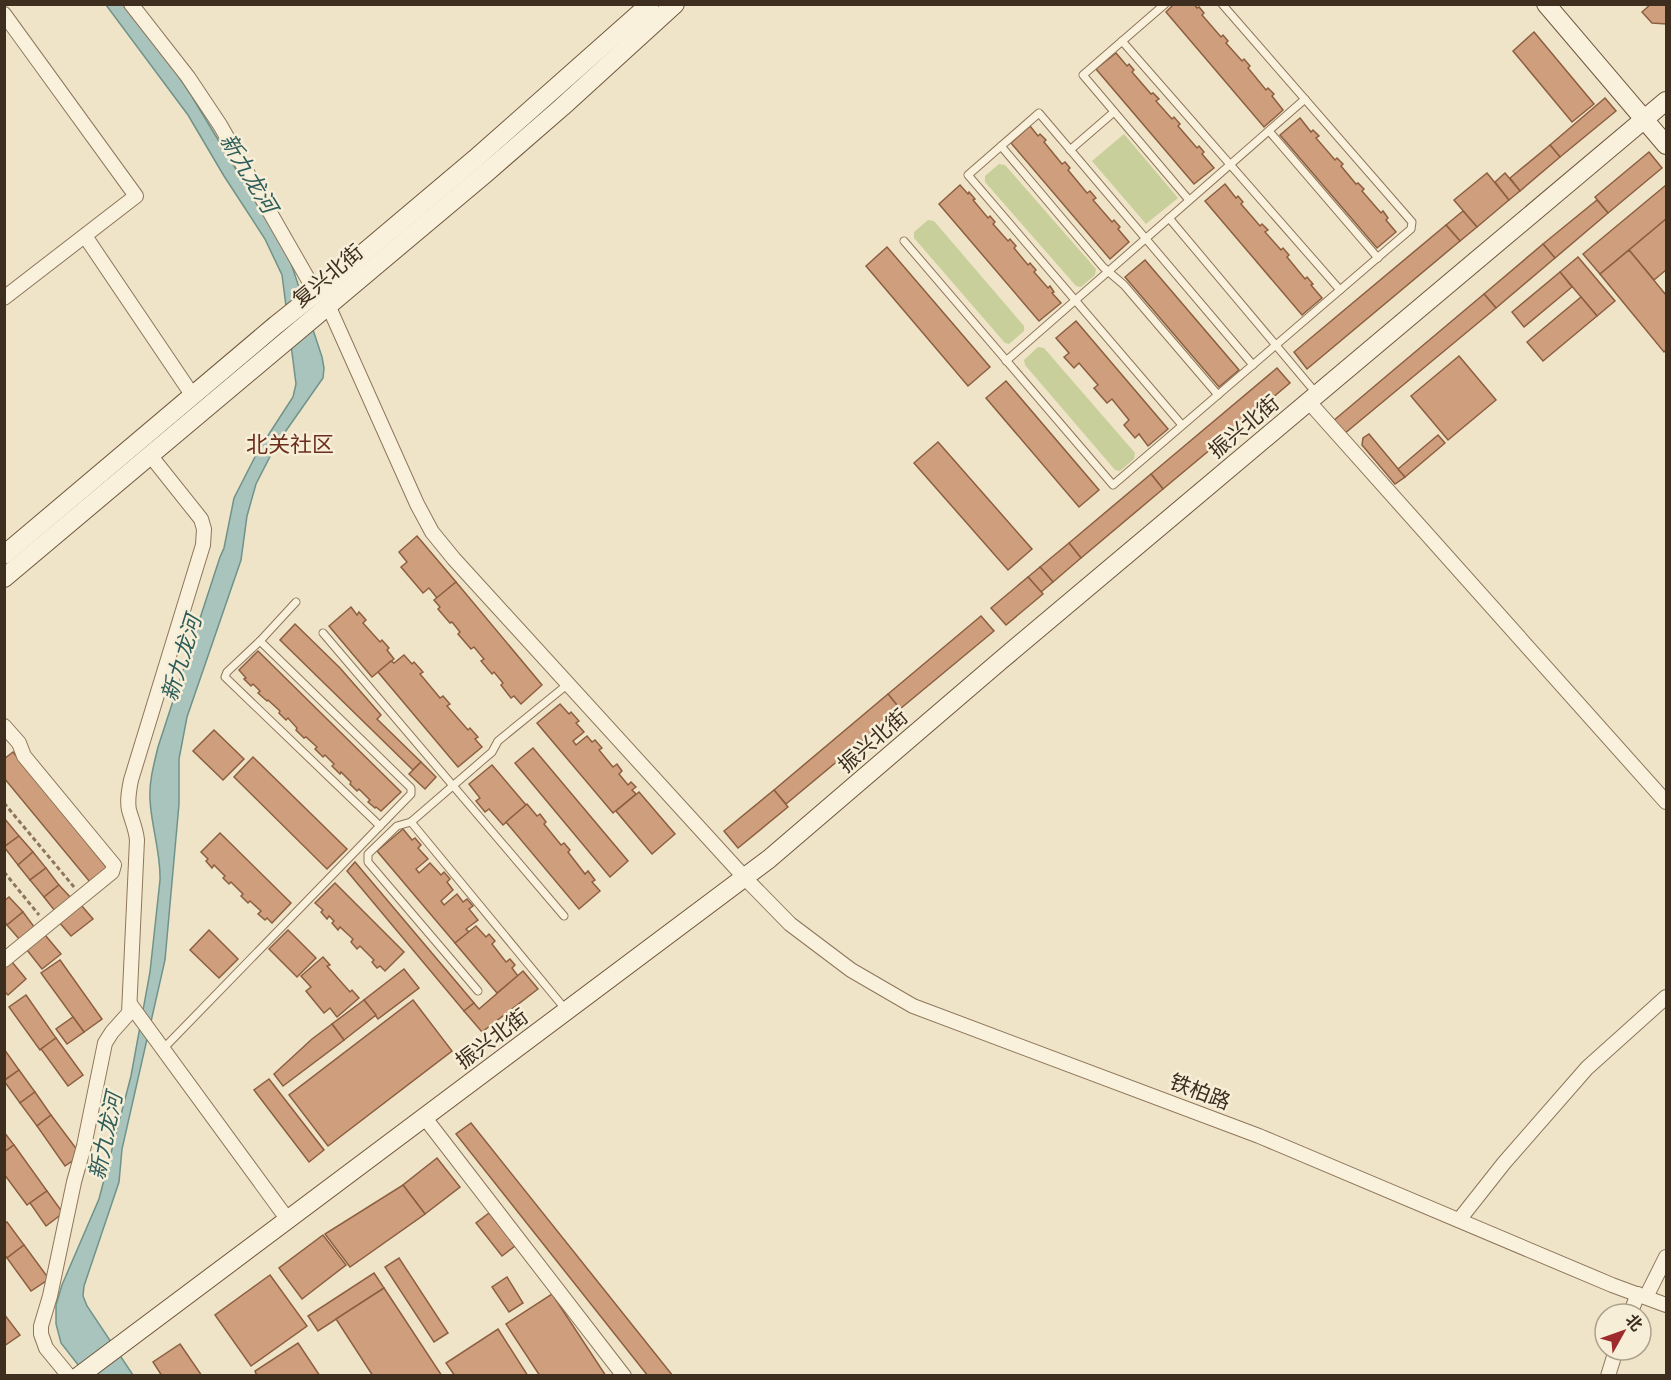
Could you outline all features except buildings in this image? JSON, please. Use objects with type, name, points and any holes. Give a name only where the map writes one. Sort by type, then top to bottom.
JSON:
[{"type":"street","name":"铁柏路","points":[[131,4],[188,77],[220,125],[318,302],[432,532],[745,878],[790,924],[851,970],[913,1006],[1259,1137],[1666,1305]]},
{"type":"street","name":"复兴北街","points":[[4,555],[276,325],[318,302],[486,173],[675,4]]},
{"type":"street","points":[[1546,4],[1666,146]]},
{"type":"street","name":"复兴北街","points":[[4,578],[286,340],[318,302],[641,7]]},
{"type":"street","points":[[4,14],[136,196],[4,298]]},
{"type":"street","name":"振兴北街","points":[[79,1376],[770,860],[1000,661],[1666,101]]},
{"type":"street","points":[[85,236],[193,396]]},
{"type":"street","points":[[1313,398],[1666,802]]},
{"type":"street","points":[[69,1376],[46,1348],[40,1326],[50,1296],[105,1043],[133,1008],[137,840],[129,809],[130,780],[142,748],[203,545],[204,529],[201,519],[150,456]]},
{"type":"street","points":[[4,726],[19,743],[24,756],[114,865],[112,872],[4,960]]},
{"type":"street","points":[[1459,1220],[1504,1163],[1587,1068],[1666,997]]},
{"type":"street","points":[[133,1008],[288,1220]]},
{"type":"street","points":[[425,1118],[624,1376]]},
{"type":"street","points":[[1638,1302],[1666,1257]]},
{"type":"lane","points":[[1165,4],[1083,75],[1189,200]]},
{"type":"lane","points":[[904,241],[1113,485],[1412,229],[1412,222],[1222,4]]},
{"type":"lane","points":[[1122,41],[1340,290]]},
{"type":"lane","points":[[1006,361],[1305,99]]},
{"type":"lane","points":[[1070,150],[1114,112]]},
{"type":"lane","points":[[1182,426],[969,175],[1039,113],[1253,365]]},
{"type":"lane","points":[[1269,131],[1378,258]]},
{"type":"lane","points":[[1001,146],[1103,267],[1124,285],[1218,395]]},
{"type":"lane","points":[[1169,218],[1276,345],[1313,398]]},
{"type":"lane","points":[[296,602],[227,672],[225,677],[380,826]]},
{"type":"lane","points":[[323,633],[564,916]]},
{"type":"lane","points":[[160,1044],[411,794],[411,788],[260,641]]},
{"type":"lane","points":[[478,991],[368,862],[368,854],[397,826],[411,822],[492,752],[498,741],[568,684]]},
{"type":"lane","points":[[411,822],[567,1012]]},
{"type":"path","points":[[4,803],[82,897]]},
{"type":"path","points":[[4,872],[48,925]]},
{"type":"green space","points":[[1124,134],[1178,198],[1146,224],[1092,161]]},
{"type":"green space","points":[[999,164],[1005,165],[1096,269],[1095,275],[1081,287],[1076,286],[985,182],[985,176]]},
{"type":"green space","points":[[928,220],[934,221],[1024,326],[1024,331],[1009,344],[1005,343],[914,238],[914,232]]},
{"type":"green space","points":[[1038,347],[1044,348],[1135,453],[1134,459],[1120,471],[1115,470],[1025,365],[1024,360]]},
{"type":"water","points":[[124,4],[169,62],[191,95],[289,257],[324,368],[323,378],[276,445],[256,484],[247,516],[241,560],[187,717],[179,759],[179,804],[165,960],[122,1149],[119,1182],[84,1286],[83,1296],[87,1306],[133,1375],[86,1375],[61,1343],[56,1324],[56,1305],[62,1285],[99,1199],[131,1076],[150,972],[160,880],[150,799],[153,766],[224,548],[234,498],[258,451],[293,397],[296,384],[282,275],[265,239],[188,115],[106,5]]},
{"type":"district","name":"北关社区","points":[[290,444]]},
{"type":"water label","name":"新九龙河","points":[[249,173]]},
{"type":"water label","name":"新九龙河","points":[[181,658]]},
{"type":"water label","name":"新九龙河","points":[[105,1136]]}]
